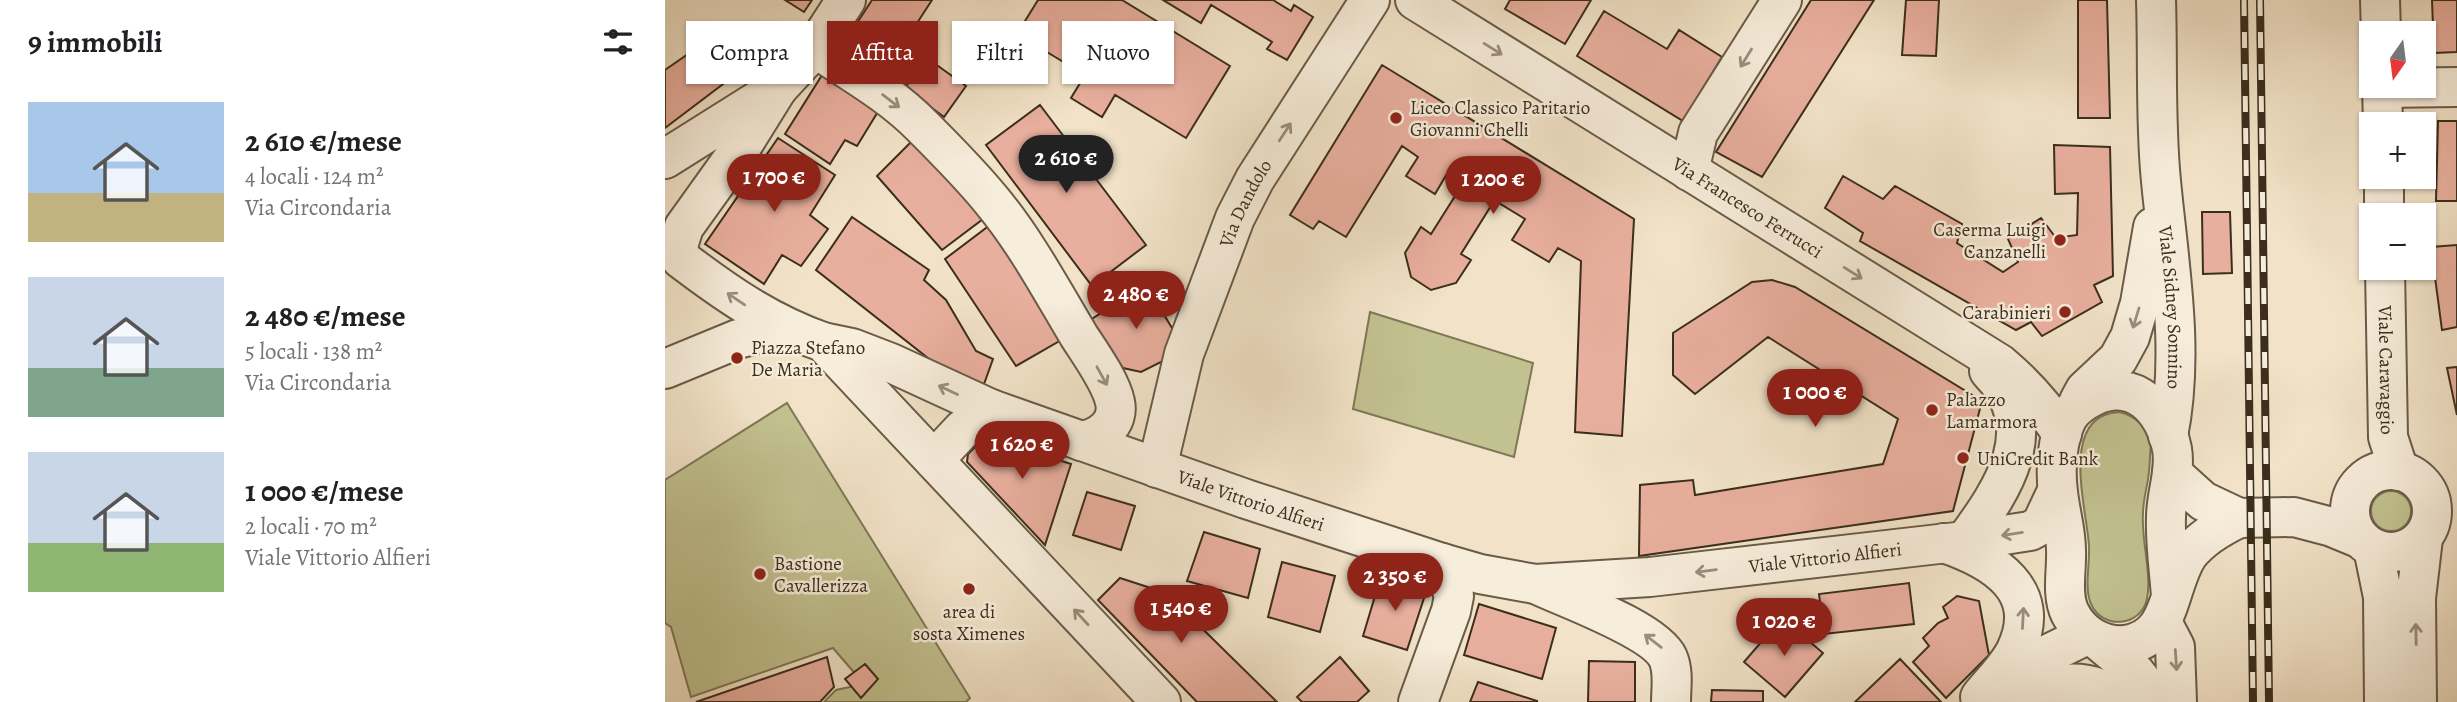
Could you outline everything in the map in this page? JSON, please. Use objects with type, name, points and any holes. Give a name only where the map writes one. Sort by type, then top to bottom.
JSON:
[{"type":"street","points":[[846,0],[815,48],[778,88],[742,146],[684,227],[673,254],[754,311],[809,337],[934,460],[1161,702]]},
{"type":"street","name":"Via Dandolo","points":[[1157,468],[1184,355],[1235,218],[1255,179],[1370,0]]},
{"type":"street","name":"Via Francesco Ferrucci","points":[[1415,0],[1463,13],[1689,171],[2000,364],[2022,382],[2049,413],[2067,423]]},
{"type":"street","points":[[1689,171],[1698,133],[1782,0]]},
{"type":"street","name":"Viale Sidney Sonnino","points":[[2157,0],[2161,180],[2170,250],[2176,380],[2168,436]]},
{"type":"street","points":[[2381,0],[2381,21]]},
{"type":"street","points":[[815,48],[894,102],[921,125],[993,202],[1013,230],[1086,347],[1115,400],[1115,411],[1107,429],[1100,435],[1081,441]]},
{"type":"street","points":[[2382,99],[2457,87]]},
{"type":"street","points":[[665,159],[778,88]]},
{"type":"street","name":"Viale Sidney Sonnino","points":[[2067,423],[2085,390],[2118,359],[2130,337],[2140,303],[2161,180]]},
{"type":"street","name":"Viale Caravaggio","points":[[2385,280],[2388,437],[2404,472],[2427,490],[2437,521]]},
{"type":"street","points":[[665,369],[757,334],[809,337]]},
{"type":"street","name":"Viale Vittorio Alfieri","points":[[809,337],[852,348],[991,409],[1157,468],[1443,564],[1535,584],[1650,577],[2030,531],[2041,525],[2057,491]]},
{"type":"street","points":[[1955,542],[1995,500],[2014,452],[2018,434],[2016,417],[2000,382],[1959,339]]},
{"type":"street","points":[[2153,702],[2143,679],[2127,662],[2076,625],[2068,609],[2066,547],[2057,491],[2067,423],[2102,392],[2119,389],[2136,393],[2151,405],[2173,451],[2165,515],[2166,609],[2175,647],[2177,702]]},
{"type":"street","points":[[934,460],[962,430],[991,409]]},
{"type":"street","points":[[2294,517],[2356,490],[2371,475],[2385,471],[2404,472],[2431,479],[2457,477]]},
{"type":"street","points":[[2172,473],[2203,501],[2239,518],[2294,517],[2332,527],[2391,552],[2409,549],[2437,521]]},
{"type":"street","points":[[2356,490],[2350,509],[2351,517],[2367,543],[2383,597],[2384,702]]},
{"type":"street","points":[[1995,701],[2034,661],[2093,638],[2124,645],[2146,639],[2166,609],[2188,555],[2212,532],[2239,518]]},
{"type":"street","points":[[2417,702],[2416,598],[2437,521]]},
{"type":"street","name":"Viale Vittorio Alfieri","points":[[1955,542],[1990,562],[2007,577],[2024,602],[2024,620],[2015,652],[1995,701]]},
{"type":"street","points":[[1418,702],[1454,596],[1443,564]]},
{"type":"street","points":[[1535,584],[1641,632],[1662,648],[1672,670],[1671,702]]},
{"type":"street","points":[[1995,701],[2073,682],[2101,687],[2123,702]]},
{"type":"shaded area","points":[[1370,312],[1533,363],[1514,457],[1353,409]]},
{"type":"shaded area","points":[[787,403],[970,698],[966,702],[824,702],[836,690],[864,684],[833,648],[691,697],[671,627],[665,623],[665,480]]},
{"type":"shaded area","points":[[2119,412],[2140,423],[2151,444],[2143,513],[2147,599],[2137,615],[2121,622],[2104,618],[2096,612],[2089,598],[2089,546],[2080,466],[2082,446],[2088,429],[2100,417]]},
{"type":"shaded area","points":[[2391,491],[2405,497],[2411,511],[2405,525],[2391,531],[2377,525],[2371,511],[2377,497]]},
{"type":"building","points":[[785,0],[812,0],[804,12]]},
{"type":"building","points":[[872,0],[932,0],[918,21],[858,21]]},
{"type":"building","points":[[1038,0],[1122,0],[1156,21],[1062,21],[1062,61],[1048,53],[1048,21],[1025,21]]},
{"type":"building","points":[[1163,0],[1273,0],[1291,11],[1294,5],[1313,17],[1287,60],[1267,49],[1272,42],[1211,5],[1201,23]]},
{"type":"building","points":[[1510,0],[1591,0],[1565,44],[1505,9]]},
{"type":"building","points":[[1811,0],[1874,0],[1762,177],[1716,152]]},
{"type":"building","points":[[1906,0],[1939,0],[1936,56],[1902,55]]},
{"type":"building","points":[[2078,0],[2107,0],[2110,118],[2078,118]]},
{"type":"building","points":[[2432,0],[2457,0],[2457,52],[2436,53],[2436,21],[2433,21]]},
{"type":"building","points":[[1604,11],[1667,49],[1679,30],[1722,57],[1683,121],[1577,56]]},
{"type":"building","points":[[1174,32],[1230,66],[1186,138],[1115,95],[1102,117],[1071,98],[1080,84],[1174,84]]},
{"type":"building","points":[[686,56],[686,84],[723,84],[665,128],[665,70]]},
{"type":"building","points":[[1382,65],[1634,219],[1622,436],[1575,432],[1581,261],[1558,248],[1549,262],[1512,240],[1525,219],[1448,172],[1435,194],[1406,176],[1418,157],[1402,146],[1346,237],[1319,221],[1313,229],[1290,215]]},
{"type":"building","points":[[938,66],[952,76],[952,84],[966,86],[944,117],[905,88],[908,84],[938,84]]},
{"type":"building","points":[[824,72],[827,74],[827,84],[841,84],[879,110],[857,146],[845,140],[830,164],[785,134]]},
{"type":"building","points":[[1040,105],[1146,245],[1092,286],[986,145]]},
{"type":"building","points":[[2438,121],[2457,121],[2457,201],[2436,201]]},
{"type":"building","points":[[778,138],[835,175],[810,215],[828,229],[801,266],[782,255],[764,284],[705,244]]},
{"type":"building","points":[[913,140],[983,219],[942,250],[877,176]]},
{"type":"building","name":"Caserma Luigi Canzanelli","points":[[2054,145],[2110,147],[2113,276],[2094,285],[2102,302],[2042,336],[2031,322],[2016,330],[1860,241],[1863,233],[1825,208],[1843,176],[1883,199],[1895,186],[1962,224],[1957,243],[2003,272],[2018,262],[2008,239],[2041,218],[2056,238],[2077,235],[2078,193],[2055,194]]},
{"type":"building","points":[[1464,182],[1494,201],[1461,254],[1471,260],[1456,283],[1431,290],[1411,277],[1405,253],[1421,227],[1431,234]]},
{"type":"building","points":[[2202,212],[2230,212],[2232,273],[2203,274]]},
{"type":"building","points":[[852,217],[929,270],[924,280],[946,300],[976,351],[993,359],[984,384],[947,373],[816,270]]},
{"type":"building","points":[[990,225],[1063,339],[1016,366],[945,259]]},
{"type":"building","points":[[2457,245],[2457,327],[2442,330],[2435,280],[2436,247]]},
{"type":"building","name":"Palazzo Lamarmora","points":[[1772,280],[1795,287],[1982,401],[1953,511],[1639,556],[1640,485],[1693,480],[1695,495],[1883,464],[1898,419],[1768,337],[1695,394],[1673,375],[1673,333],[1752,282]]},
{"type":"building","points":[[1146,285],[1175,333],[1167,359],[1141,372],[1123,368],[1090,320]]},
{"type":"building","points":[[2457,367],[2457,415],[2447,368]]},
{"type":"building","points":[[985,437],[1071,464],[1045,545],[967,462],[968,454]]},
{"type":"building","points":[[1087,492],[1135,506],[1121,550],[1073,535]]},
{"type":"building","points":[[1204,532],[1260,549],[1248,598],[1187,581]]},
{"type":"building","points":[[1282,562],[1335,576],[1320,632],[1268,617]]},
{"type":"building","points":[[1381,576],[1427,589],[1407,650],[1363,636]]},
{"type":"building","points":[[1120,578],[1166,593],[1277,702],[1197,702],[1098,600]]},
{"type":"building","points":[[1909,583],[1914,624],[1824,634],[1819,594]]},
{"type":"building","points":[[1957,596],[1979,601],[1989,655],[1946,698],[1913,662],[1929,646],[1923,638],[1938,623],[1948,618],[1943,607]]},
{"type":"building","points":[[1479,604],[1556,628],[1542,679],[1464,655]]},
{"type":"building","points":[[1782,618],[1823,653],[1785,697],[1744,662]]},
{"type":"building","points":[[827,657],[834,687],[820,702],[696,702]]},
{"type":"building","points":[[1340,657],[1369,691],[1357,702],[1302,702],[1297,697]]},
{"type":"building","points":[[1900,659],[1941,702],[1855,702]]},
{"type":"building","points":[[1589,661],[1635,662],[1635,702],[1588,702]]},
{"type":"building","points":[[865,664],[878,679],[861,698],[845,679]]},
{"type":"building","points":[[1478,682],[1537,701],[1537,702],[1470,702]]},
{"type":"building","points":[[1712,690],[1763,691],[1763,702],[1711,702]]},
{"type":"railway","points":[[2244,0],[2253,702]]},
{"type":"railway","points":[[2260,0],[2269,702]]},
{"type":"place","name":"Liceo Classico Paritario Giovanni Chelli","points":[[1396,118]]},
{"type":"place","name":"Caserma Luigi Canzanelli","points":[[2060,240]]},
{"type":"place","name":"Carabinieri","points":[[2065,312]]},
{"type":"place","name":"Piazza Stefano De Maria","points":[[737,358]]},
{"type":"place","name":"Palazzo Lamarmora","points":[[1932,410]]},
{"type":"place","name":"UniCredit Bank","points":[[1963,458]]},
{"type":"place","name":"Bastione Cavallerizza","points":[[760,574]]},
{"type":"place","name":"area di sosta Ximenes","points":[[969,589]]}]
